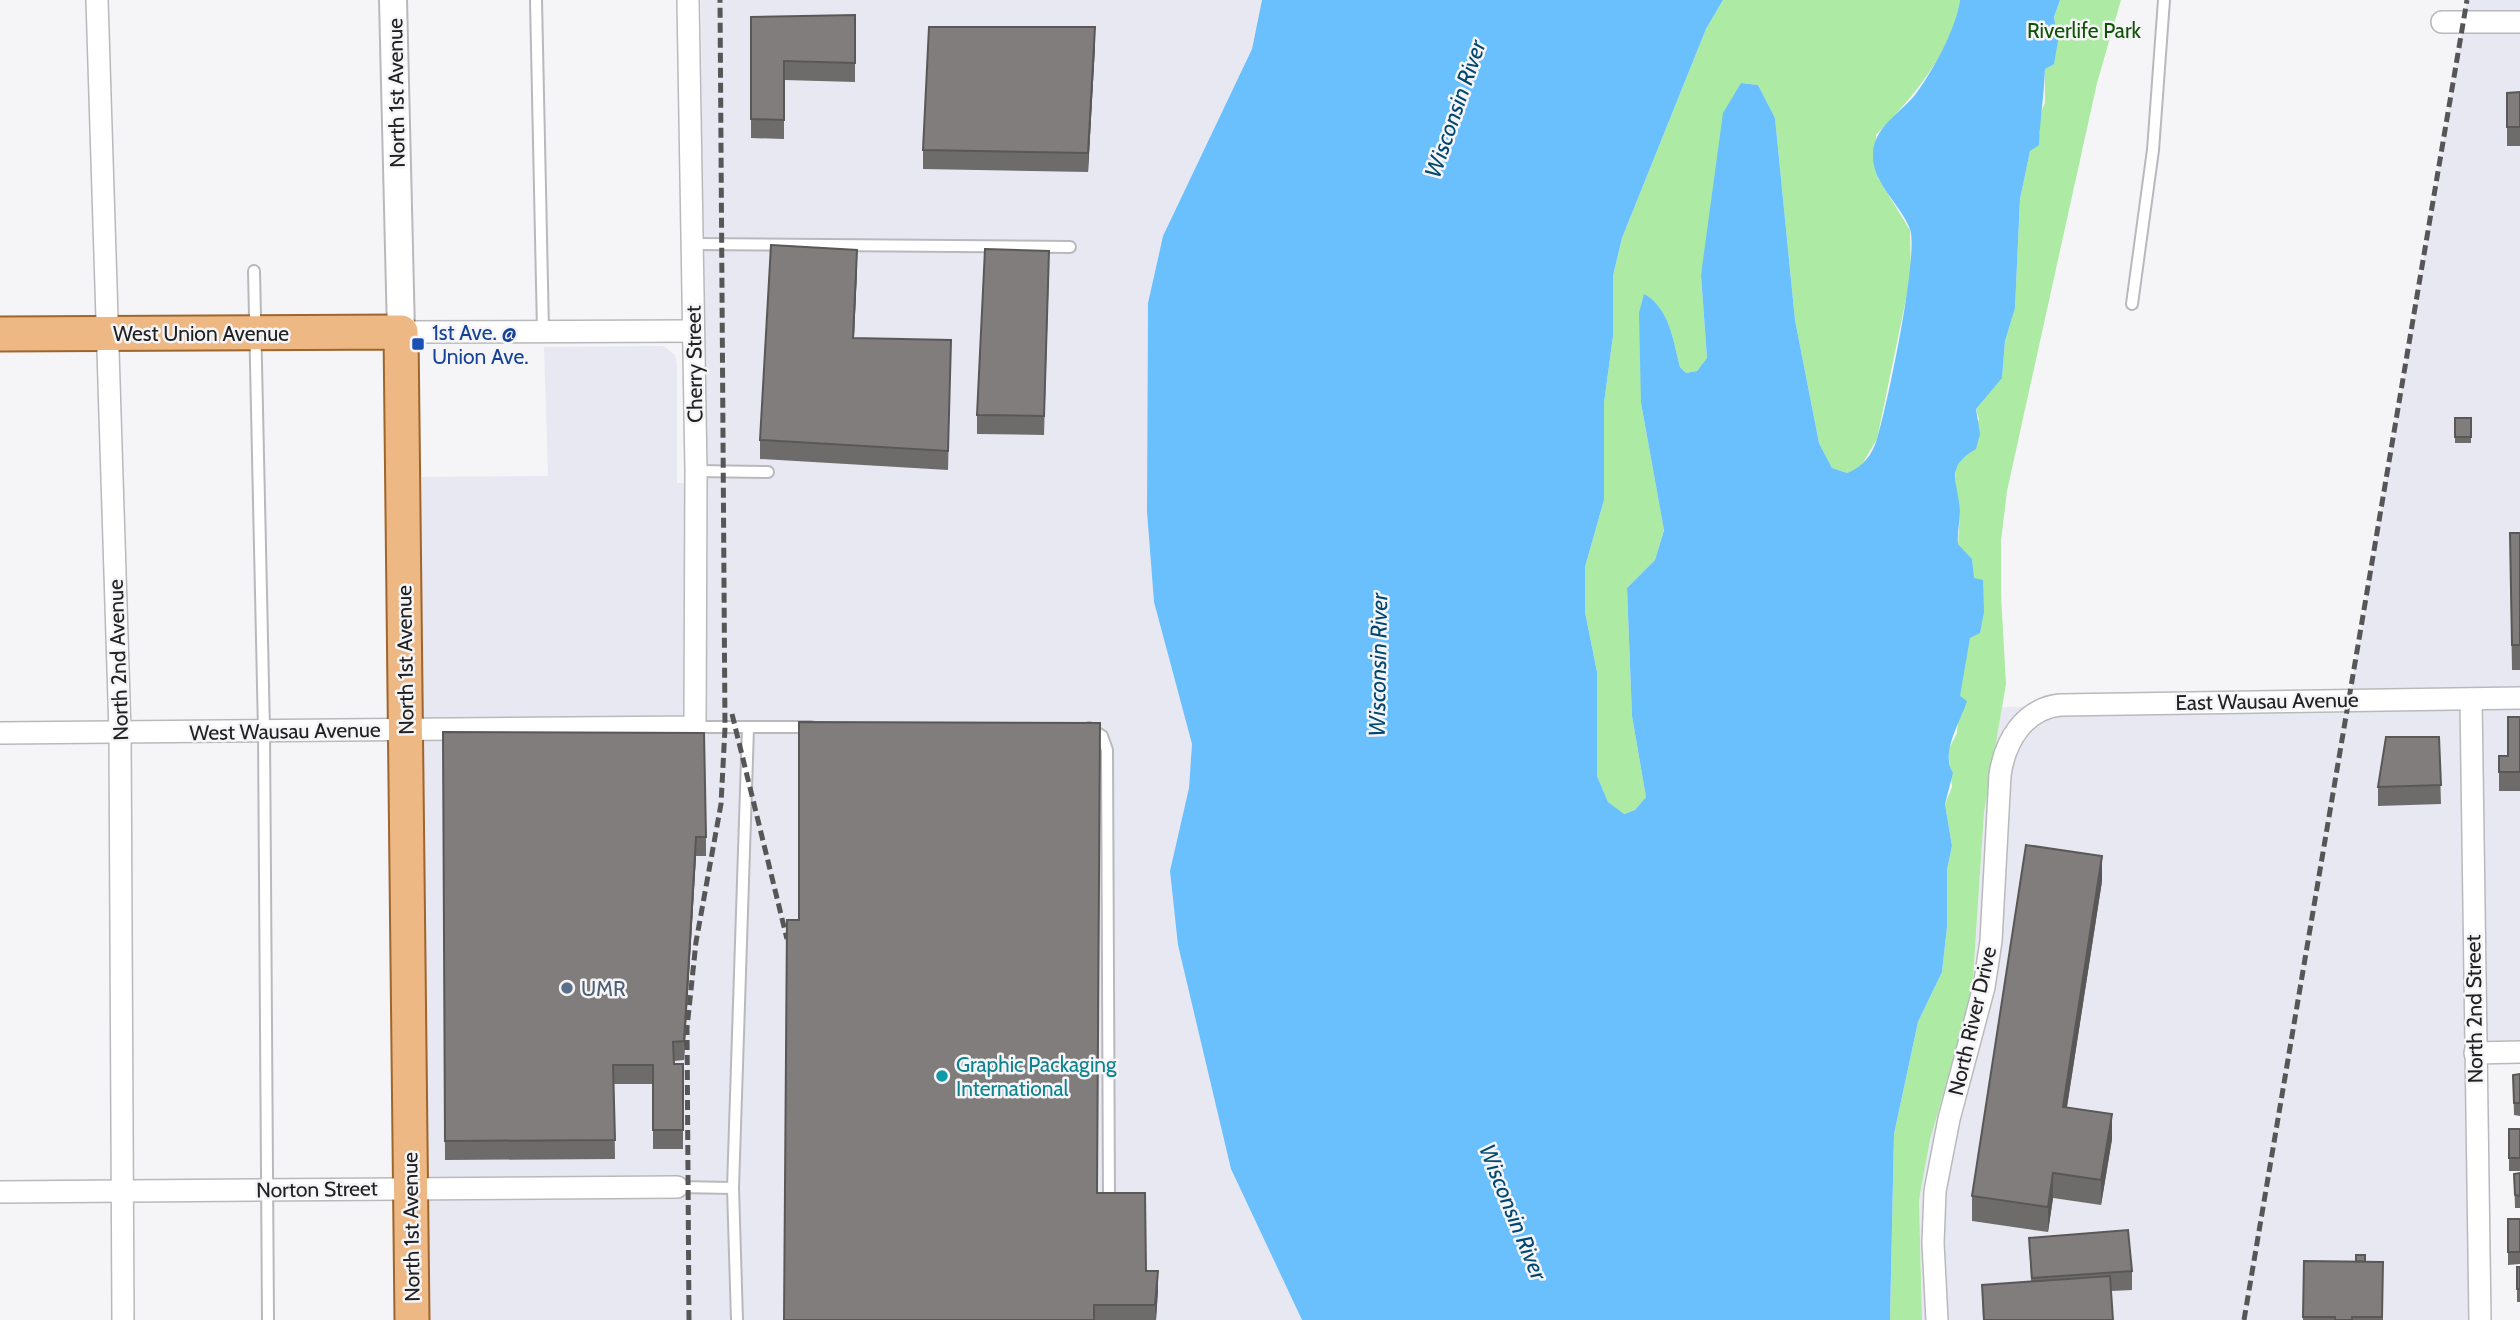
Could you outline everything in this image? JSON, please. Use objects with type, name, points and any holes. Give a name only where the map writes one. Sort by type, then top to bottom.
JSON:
[{"type":"main road","name":"West Union Avenue","points":[[0,334],[401,332]]},
{"type":"main road","name":"North 1st Avenue","points":[[401,332],[412,1320]]},
{"type":"street","name":"North 2nd Avenue","points":[[97,0],[120,732],[122,1320]]},
{"type":"street","name":"North 1st Avenue","points":[[393,0],[401,332]]},
{"type":"street","name":"Cherry Street","points":[[688,0],[696,471],[695,727]]},
{"type":"street","points":[[2442,22],[2520,22]]},
{"type":"street","points":[[401,332],[693,331]]},
{"type":"street","name":"North 2nd Street","points":[[2471,698],[2480,1320]]},
{"type":"street","name":"East Wausau Avenue","points":[[2021,726],[2044,708],[2060,705],[2520,698]]},
{"type":"street","name":"North River Drive","points":[[1937,1320],[1933,1243],[1937,1174],[1984,987],[1991,941],[2000,775],[2007,750],[2021,726]]},
{"type":"street","name":"West Wausau Avenue","points":[[0,733],[695,727]]},
{"type":"street","points":[[2475,1053],[2520,1052]]},
{"type":"street","name":"Norton Street","points":[[0,1192],[677,1187]]},
{"type":"lane","points":[[536,0],[543,331]]},
{"type":"lane","points":[[2132,304],[2153,150],[2164,0]]},
{"type":"lane","points":[[692,244],[1070,247]]},
{"type":"lane","points":[[254,271],[264,731],[268,1320]]},
{"type":"lane","points":[[696,471],[768,472]]},
{"type":"lane","points":[[1080,726],[1102,736],[1107,750],[1109,1202]]},
{"type":"lane","points":[[695,727],[828,727]]},
{"type":"lane","points":[[737,1320],[733,1188],[748,728]]},
{"type":"lane","points":[[677,1187],[733,1188]]},
{"type":"shaded area","points":[[701,0],[1262,0],[1252,49],[1163,236],[1148,303],[1147,512],[1154,602],[1192,744],[1189,788],[1231,1169],[1302,1320],[426,1320],[419,477],[548,476],[544,347],[664,346],[675,355],[677,364],[677,483],[705,483]]},
{"type":"shaded area","points":[[2467,0],[2520,0],[2520,1050],[2475,1051],[2478,1320],[1922,1320],[1919,1200],[1930,1140],[1968,1008],[1973,978],[1984,813],[2002,707],[2349,700]]},
{"type":"green space","points":[[1723,0],[1960,0],[1949,38],[1928,74],[1876,135],[1878,178],[1910,230],[1911,275],[1877,439],[1860,468],[1847,473],[1832,468],[1819,443],[1795,320],[1775,118],[1758,85],[1741,83],[1701,275],[1707,358],[1697,371],[1686,373],[1680,367],[1665,316],[1653,301],[1644,295],[1641,403],[1664,529],[1655,560],[1627,588],[1632,716],[1646,797],[1635,810],[1623,814],[1608,802],[1597,776],[1597,672],[1585,612],[1585,567],[1604,500],[1604,403],[1613,336],[1613,276],[1622,238],[1706,29]]},
{"type":"green space","name":"Riverlife Park","points":[[2060,0],[2121,0],[2097,83],[2007,491],[2001,541],[2006,684],[1984,813],[1973,978],[1968,1008],[1930,1140],[1919,1200],[1922,1320],[1890,1320],[1894,1134],[1918,1022],[1942,972],[1947,927],[1947,870],[1952,846],[1945,804],[1952,787],[1948,751],[1957,733],[1961,677],[1970,638],[1972,559],[1958,544],[1960,512],[1955,492],[1956,466],[1979,419],[1976,409],[2002,377],[2005,341],[2015,307],[2020,199],[2030,150],[2040,133],[2039,118],[2045,102],[2045,69],[2058,41],[2054,17]]},
{"type":"water","name":"Wisconsin River","points":[[1262,0],[1723,0],[1706,29],[1622,238],[1613,276],[1613,336],[1604,403],[1604,500],[1585,567],[1585,612],[1597,672],[1597,776],[1608,802],[1624,814],[1635,810],[1646,797],[1632,716],[1627,588],[1655,560],[1664,530],[1641,403],[1639,313],[1644,294],[1653,300],[1665,316],[1680,367],[1686,373],[1697,371],[1707,358],[1701,275],[1723,113],[1741,83],[1758,85],[1775,118],[1795,320],[1819,443],[1832,468],[1847,473],[1866,460],[1877,439],[1894,365],[1912,244],[1910,229],[1877,175],[1874,144],[1883,128],[1915,95],[1929,74],[1949,36],[1960,0],[2060,0],[2054,17],[2058,41],[2054,64],[2045,69],[2039,145],[2030,151],[2020,199],[2015,308],[2005,341],[2002,378],[1976,409],[1980,434],[1976,449],[1960,462],[1955,476],[1960,511],[1958,544],[1972,559],[1974,578],[1983,580],[1984,612],[1980,633],[1970,638],[1960,696],[1967,701],[1950,747],[1953,773],[1945,804],[1952,846],[1947,870],[1947,927],[1942,972],[1918,1022],[1894,1134],[1890,1320],[1302,1320],[1231,1169],[1178,945],[1170,871],[1189,788],[1192,744],[1154,602],[1147,512],[1148,303],[1163,236],[1252,49]]},
{"type":"building","points":[[855,15],[855,63],[784,61],[784,120],[751,119],[751,17]]},
{"type":"building","points":[[929,27],[1095,27],[1088,153],[923,150]]},
{"type":"building","points":[[2520,92],[2520,127],[2507,127],[2507,93]]},
{"type":"building","points":[[771,245],[857,250],[853,338],[951,340],[948,451],[760,440]]},
{"type":"building","points":[[985,249],[1049,251],[1044,416],[977,415]]},
{"type":"building","points":[[2455,418],[2471,418],[2471,437],[2455,437]]},
{"type":"building","points":[[2510,533],[2520,533],[2520,645],[2512,645]]},
{"type":"building","points":[[2508,717],[2520,717],[2520,772],[2499,772],[2499,756],[2508,756]]},
{"type":"building","name":"Graphic Packaging International","points":[[799,722],[1100,723],[1097,1193],[1145,1193],[1146,1271],[1158,1271],[1155,1305],[1094,1305],[1094,1320],[784,1320],[787,920],[799,920]]},
{"type":"building","name":"UMR","points":[[443,732],[704,733],[706,837],[696,837],[684,1041],[673,1042],[674,1064],[683,1064],[683,1130],[653,1130],[653,1065],[613,1065],[615,1140],[445,1141]]},
{"type":"building","points":[[2386,737],[2439,737],[2441,785],[2378,787]]},
{"type":"building","points":[[2026,845],[2102,856],[2063,1107],[2112,1114],[2101,1180],[2053,1173],[2048,1207],[1972,1196]]},
{"type":"building","points":[[2520,1074],[2520,1103],[2514,1103],[2513,1075]]},
{"type":"building","points":[[2509,1129],[2520,1129],[2520,1158],[2509,1158]]},
{"type":"building","points":[[2520,1173],[2520,1196],[2515,1195],[2514,1174]]},
{"type":"building","points":[[2508,1219],[2520,1219],[2520,1252],[2508,1252]]},
{"type":"building","points":[[2128,1230],[2132,1271],[2032,1278],[2029,1238]]},
{"type":"building","points":[[2356,1255],[2365,1255],[2365,1262],[2356,1261]]},
{"type":"building","points":[[2304,1261],[2383,1262],[2382,1317],[2335,1320],[2335,1317],[2303,1317]]},
{"type":"building","points":[[2517,1267],[2520,1267],[2520,1289],[2517,1289]]},
{"type":"building","points":[[2110,1276],[2113,1320],[1984,1320],[1982,1285]]},
{"type":"railway","points":[[689,1320],[687,1028],[696,942],[721,804],[725,728],[720,0]]},
{"type":"railway","points":[[2244,1320],[2467,0]]},
{"type":"railway","points":[[732,714],[787,939]]},
{"type":"place","name":"1st Ave. @ Union Ave.","points":[[418,344]]},
{"type":"place","name":"UMR","points":[[567,988]]},
{"type":"place","name":"Graphic Packaging International","points":[[942,1076]]}]
